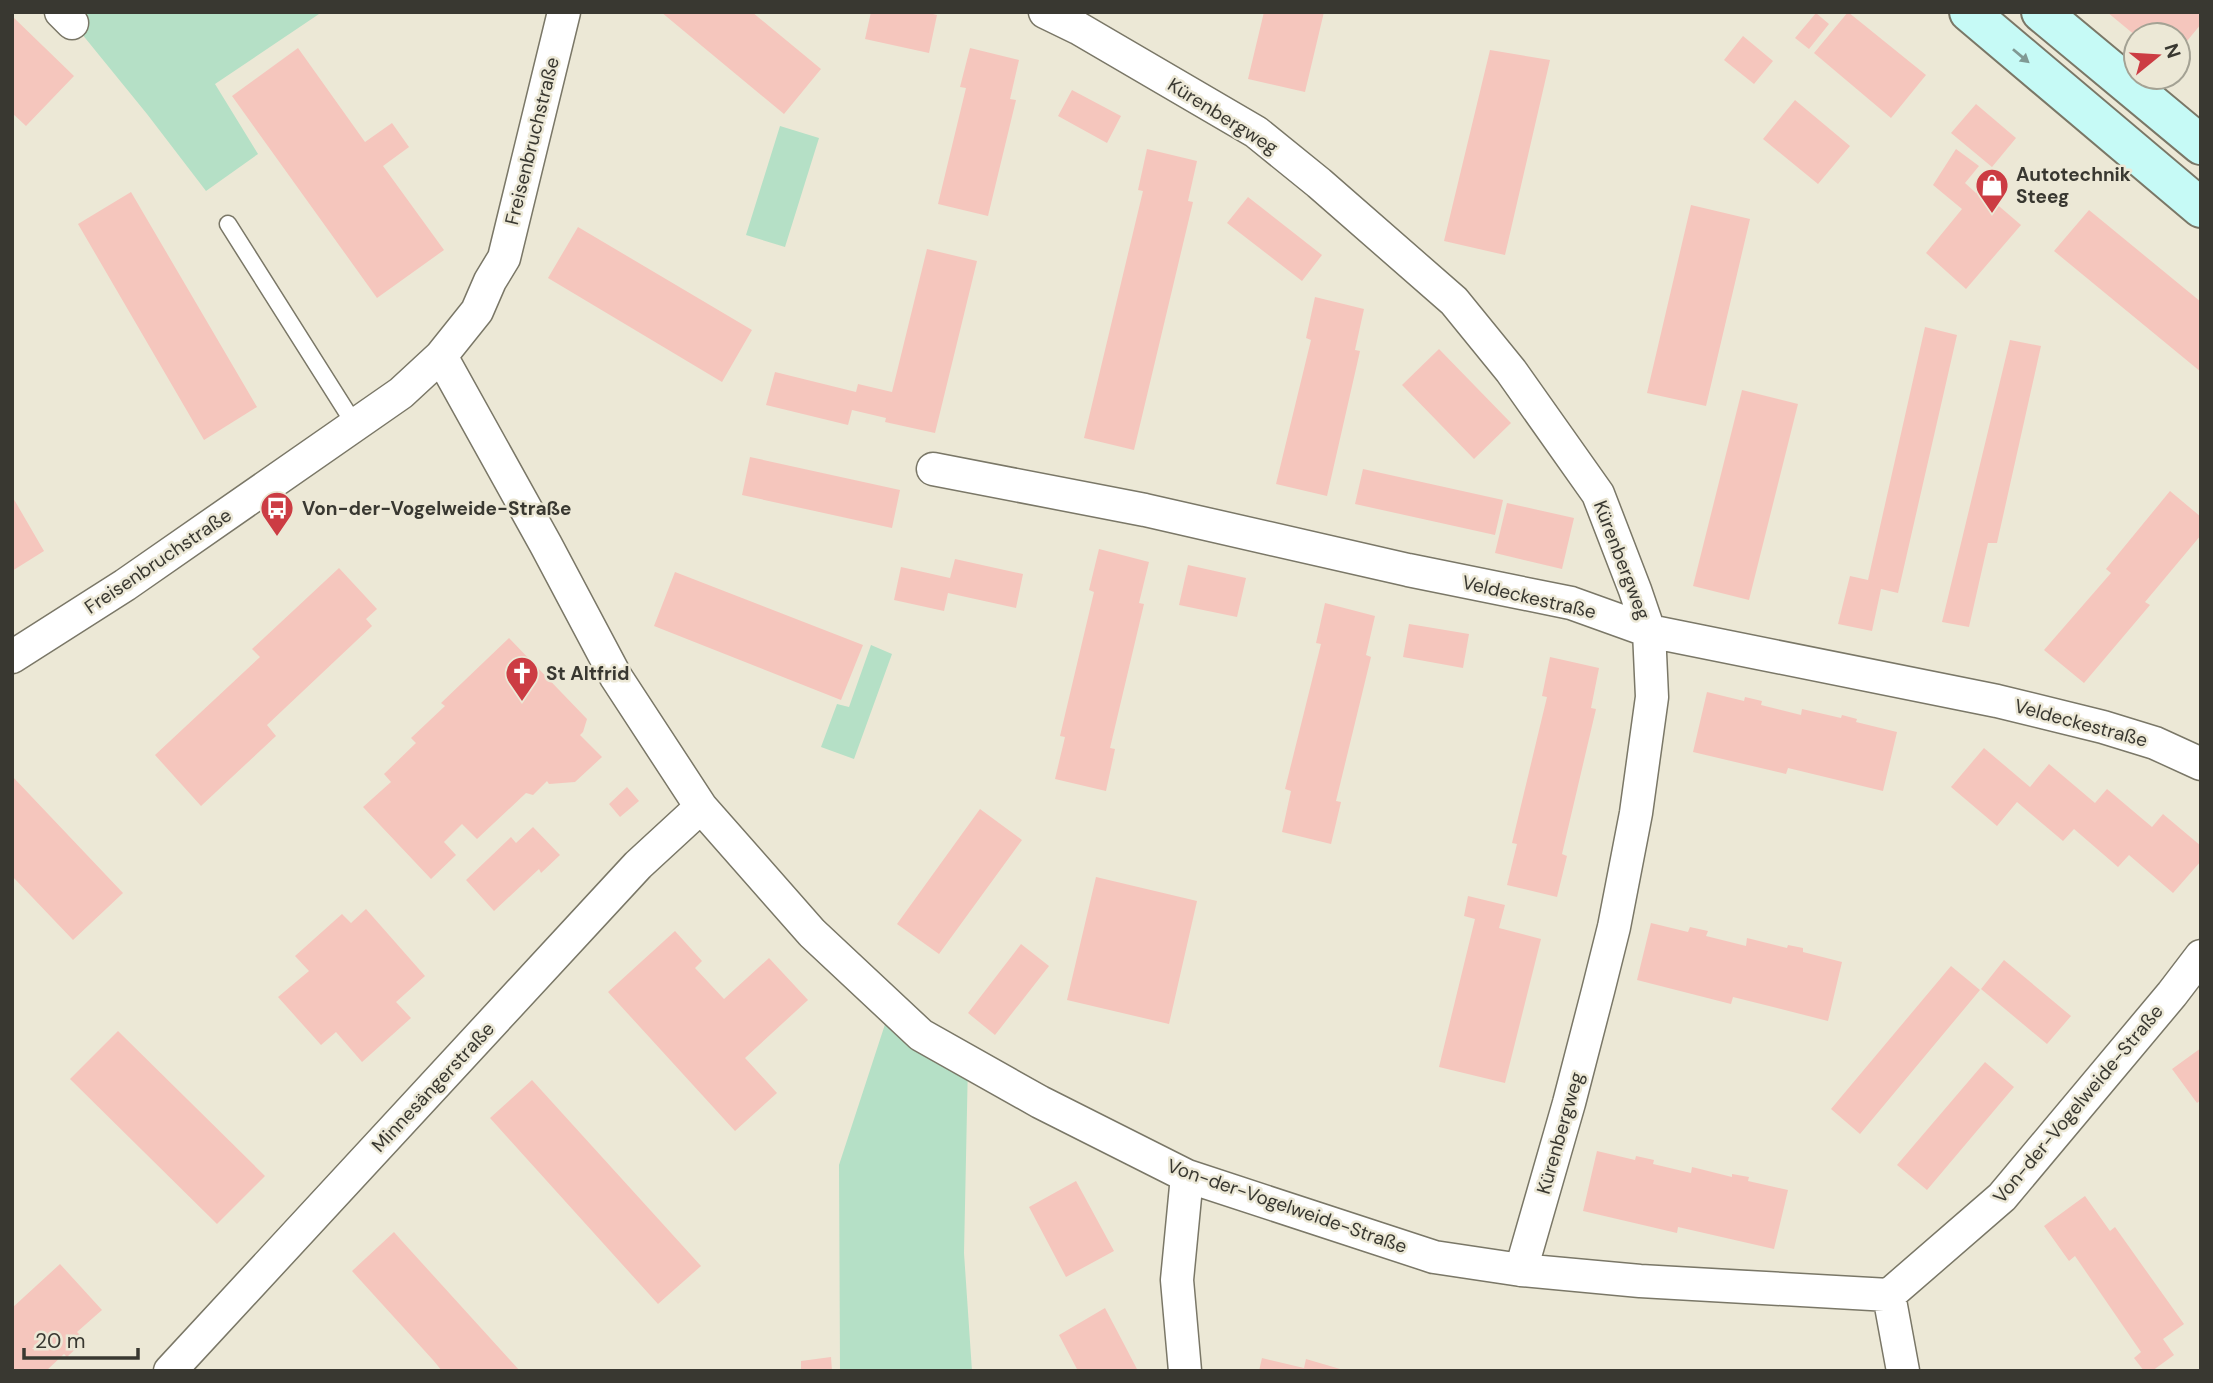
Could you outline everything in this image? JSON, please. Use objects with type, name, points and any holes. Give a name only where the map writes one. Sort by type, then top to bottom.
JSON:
[{"type":"main road","points":[[1969,12],[2201,208]]},
{"type":"main road","points":[[2041,12],[2201,145]]},
{"type":"street","name":"Freisenbruchstraße","points":[[12,657],[125,585],[401,393],[441,356],[477,311],[504,258],[564,12]]},
{"type":"street","name":"Kürenbergweg","points":[[1045,12],[1078,28],[1256,131],[1319,183],[1454,301],[1511,371],[1598,494],[1649,631],[1652,697],[1636,813],[1614,927],[1569,1103],[1521,1270]]},
{"type":"street","name":"Von-der-Vogelweide-Straße","points":[[441,356],[616,677],[701,807],[812,933],[913,1029],[1040,1102],[1187,1176],[1434,1257],[1521,1270],[1640,1281],[1889,1295],[2002,1197],[2201,956]]},
{"type":"street","name":"Veldeckestraße","points":[[933,469],[1168,514],[1408,570],[1571,603],[1649,631],[1870,674],[2037,711],[2155,743],[2201,764]]},
{"type":"street","name":"Minnesängerstraße","points":[[170,1371],[638,865],[701,807]]},
{"type":"street","points":[[1185,1371],[1177,1280],[1187,1176]]},
{"type":"street","points":[[1889,1295],[1903,1371]]},
{"type":"lane","points":[[228,224],[355,425]]},
{"type":"green space","points":[[64,12],[322,12],[215,84],[258,154],[206,191]]},
{"type":"green space","points":[[780,126],[819,138],[785,247],[746,235]]},
{"type":"green space","points":[[871,645],[892,654],[854,759],[821,747],[837,704],[849,707]]},
{"type":"green space","points":[[890,1009],[968,1062],[964,1253],[972,1371],[840,1371],[839,1165]]},
{"type":"building","points":[[661,12],[752,12],[821,69],[784,114]]},
{"type":"building","points":[[871,12],[925,12],[937,15],[929,53],[865,39]]},
{"type":"building","points":[[1264,12],[1324,12],[1305,92],[1248,79]]},
{"type":"building","points":[[1848,12],[1926,75],[1891,118],[1814,53]]},
{"type":"building","points":[[2107,12],[2201,12],[2201,24],[2192,35],[2192,21],[2122,21],[2122,24]]},
{"type":"building","points":[[1816,13],[1829,24],[1809,49],[1795,38]]},
{"type":"building","points":[[12,16],[74,76],[26,126],[12,113]]},
{"type":"building","points":[[1743,36],[1773,61],[1754,84],[1724,60]]},
{"type":"building","points":[[298,48],[365,142],[392,123],[409,147],[383,166],[444,250],[377,298],[232,96]]},
{"type":"building","points":[[970,48],[1019,60],[1010,99],[1016,100],[988,216],[938,204],[966,88],[960,87]]},
{"type":"building","points":[[1490,50],[1550,60],[1505,255],[1444,241]]},
{"type":"building","points":[[1072,90],[1121,116],[1107,143],[1058,116]]},
{"type":"building","points":[[1795,100],[1850,146],[1818,184],[1763,139]]},
{"type":"building","points":[[1976,104],[2016,138],[1992,167],[1951,133]]},
{"type":"building","points":[[1147,149],[1197,161],[1188,201],[1193,202],[1134,450],[1084,438],[1143,191],[1138,190]]},
{"type":"building","points":[[1956,149],[1979,166],[1965,183],[1976,193],[1979,189],[2021,225],[1966,289],[1926,253],[1962,209],[1933,185]]},
{"type":"building","points":[[131,192],[257,407],[204,440],[78,224]]},
{"type":"building","points":[[1248,197],[1322,255],[1302,281],[1227,223]]},
{"type":"building","points":[[1691,205],[1750,219],[1706,406],[1647,393]]},
{"type":"building","points":[[2089,210],[2201,302],[2201,372],[2054,251]]},
{"type":"building","points":[[578,227],[752,330],[722,382],[548,278]]},
{"type":"building","points":[[927,249],[977,261],[935,433],[885,422],[886,418],[852,410],[848,425],[766,405],[775,372],[856,392],[858,384],[892,392]]},
{"type":"building","points":[[1315,297],[1364,309],[1355,350],[1360,351],[1327,496],[1276,484],[1311,340],[1306,338]]},
{"type":"building","points":[[1925,327],[1957,335],[1898,593],[1881,589],[1872,631],[1838,624],[1850,576],[1868,580]]},
{"type":"building","points":[[2010,340],[2041,346],[1997,543],[1988,543],[1969,627],[1942,622]]},
{"type":"building","points":[[1439,349],[1511,423],[1474,459],[1402,385]]},
{"type":"building","points":[[1742,390],[1798,404],[1749,600],[1693,586]]},
{"type":"building","points":[[750,457],[900,490],[892,528],[742,495]]},
{"type":"building","points":[[1363,469],[1503,500],[1495,535],[1355,504]]},
{"type":"building","points":[[2170,491],[2201,517],[2201,535],[2145,602],[2150,605],[2084,683],[2044,650],[2111,573],[2106,569]]},
{"type":"building","points":[[12,496],[44,551],[12,571]]},
{"type":"building","points":[[1507,503],[1574,518],[1562,569],[1495,553]]},
{"type":"building","points":[[1099,549],[1149,562],[1139,603],[1144,604],[1110,748],[1115,749],[1106,791],[1055,779],[1065,737],[1060,736],[1094,592],[1089,590]]},
{"type":"building","points":[[955,559],[1023,574],[1016,608],[948,593],[944,611],[894,600],[901,567],[950,578]]},
{"type":"building","points":[[1188,565],[1246,578],[1237,617],[1179,605]]},
{"type":"building","points":[[339,568],[377,609],[366,619],[372,626],[267,725],[276,736],[201,806],[155,755],[260,657],[252,649]]},
{"type":"building","points":[[675,572],[863,645],[841,700],[654,626]]},
{"type":"building","points":[[1325,603],[1375,616],[1366,655],[1371,657],[1336,801],[1341,802],[1331,844],[1282,832],[1291,791],[1285,789],[1321,644],[1316,643]]},
{"type":"building","points":[[1409,624],[1469,634],[1463,668],[1403,657]]},
{"type":"building","points":[[509,638],[587,719],[580,735],[602,757],[575,782],[549,784],[547,781],[533,795],[526,793],[477,839],[462,824],[444,842],[456,855],[431,879],[363,807],[391,782],[384,774],[416,743],[411,738],[445,706],[441,703]]},
{"type":"building","points":[[1550,657],[1599,668],[1591,708],[1596,709],[1562,854],[1567,856],[1557,897],[1507,885],[1517,844],[1512,843],[1547,697],[1542,696]]},
{"type":"building","points":[[1707,692],[1744,701],[1745,697],[1762,701],[1761,705],[1801,715],[1802,709],[1841,718],[1842,715],[1857,719],[1856,722],[1897,732],[1883,791],[1788,768],[1786,774],[1693,752]]},
{"type":"building","points":[[1984,748],[2030,787],[2049,764],[2095,803],[2107,789],[2152,827],[2163,814],[2201,846],[2201,861],[2173,893],[2129,855],[2118,867],[2074,829],[2063,841],[2017,802],[1997,826],[1951,787]]},
{"type":"building","points":[[12,776],[123,893],[73,940],[12,876]]},
{"type":"building","points":[[627,787],[639,801],[620,817],[609,804]]},
{"type":"building","points":[[980,809],[1022,840],[939,954],[897,924]]},
{"type":"building","points":[[533,827],[560,855],[541,873],[539,869],[494,911],[466,880],[511,837],[516,843]]},
{"type":"building","points":[[1096,877],[1197,901],[1169,1024],[1067,1000]]},
{"type":"building","points":[[1468,896],[1505,905],[1499,928],[1541,939],[1505,1083],[1439,1067],[1475,919],[1464,916]]},
{"type":"building","points":[[366,909],[425,976],[396,1002],[411,1018],[362,1062],[336,1032],[321,1045],[278,997],[309,971],[295,956],[342,914],[351,923]]},
{"type":"building","points":[[1651,923],[1688,932],[1690,927],[1708,931],[1706,936],[1746,946],[1747,938],[1787,948],[1788,945],[1803,948],[1803,952],[1842,962],[1828,1021],[1733,997],[1731,1004],[1637,980]]},
{"type":"building","points":[[675,931],[702,961],[695,968],[724,999],[769,958],[808,1000],[745,1058],[777,1093],[735,1131],[608,992]]},
{"type":"building","points":[[1021,944],[1049,966],[995,1035],[968,1013]]},
{"type":"building","points":[[2004,960],[2071,1016],[2047,1044],[1981,989]]},
{"type":"building","points":[[1951,966],[1980,990],[1860,1134],[1831,1109]]},
{"type":"building","points":[[118,1031],[265,1176],[217,1224],[70,1079]]},
{"type":"building","points":[[2201,1048],[2201,1100],[2197,1103],[2172,1069]]},
{"type":"building","points":[[1985,1062],[2014,1087],[1927,1190],[1897,1165]]},
{"type":"building","points":[[532,1080],[701,1266],[658,1304],[490,1118]]},
{"type":"building","points":[[1597,1151],[1635,1160],[1636,1156],[1654,1160],[1653,1164],[1691,1173],[1692,1167],[1732,1177],[1732,1174],[1749,1177],[1748,1181],[1788,1190],[1774,1249],[1678,1227],[1677,1233],[1583,1211]]},
{"type":"building","points":[[1076,1181],[1114,1251],[1066,1277],[1029,1207]]},
{"type":"building","points":[[2085,1196],[2110,1231],[2115,1227],[2184,1324],[2163,1339],[2174,1355],[2152,1371],[2144,1371],[2134,1358],[2141,1352],[2075,1256],[2069,1261],[2044,1226]]},
{"type":"building","points":[[394,1232],[520,1371],[442,1371],[352,1271]]},
{"type":"building","points":[[60,1264],[102,1310],[77,1332],[85,1340],[67,1357],[64,1354],[46,1371],[12,1371],[12,1308]]},
{"type":"building","points":[[1105,1308],[1138,1371],[1078,1371],[1059,1335]]},
{"type":"building","points":[[831,1357],[832,1371],[801,1371],[801,1361]]},
{"type":"building","points":[[1262,1358],[1304,1368],[1306,1359],[1347,1371],[1259,1371]]},
{"type":"place","name":"Autotechnik Steeg","points":[[1992,215]]},
{"type":"place","name":"Von-der-Vogelweide-Straße","points":[[277,538]]},
{"type":"place","name":"St Altfrid","points":[[522,703]]}]
